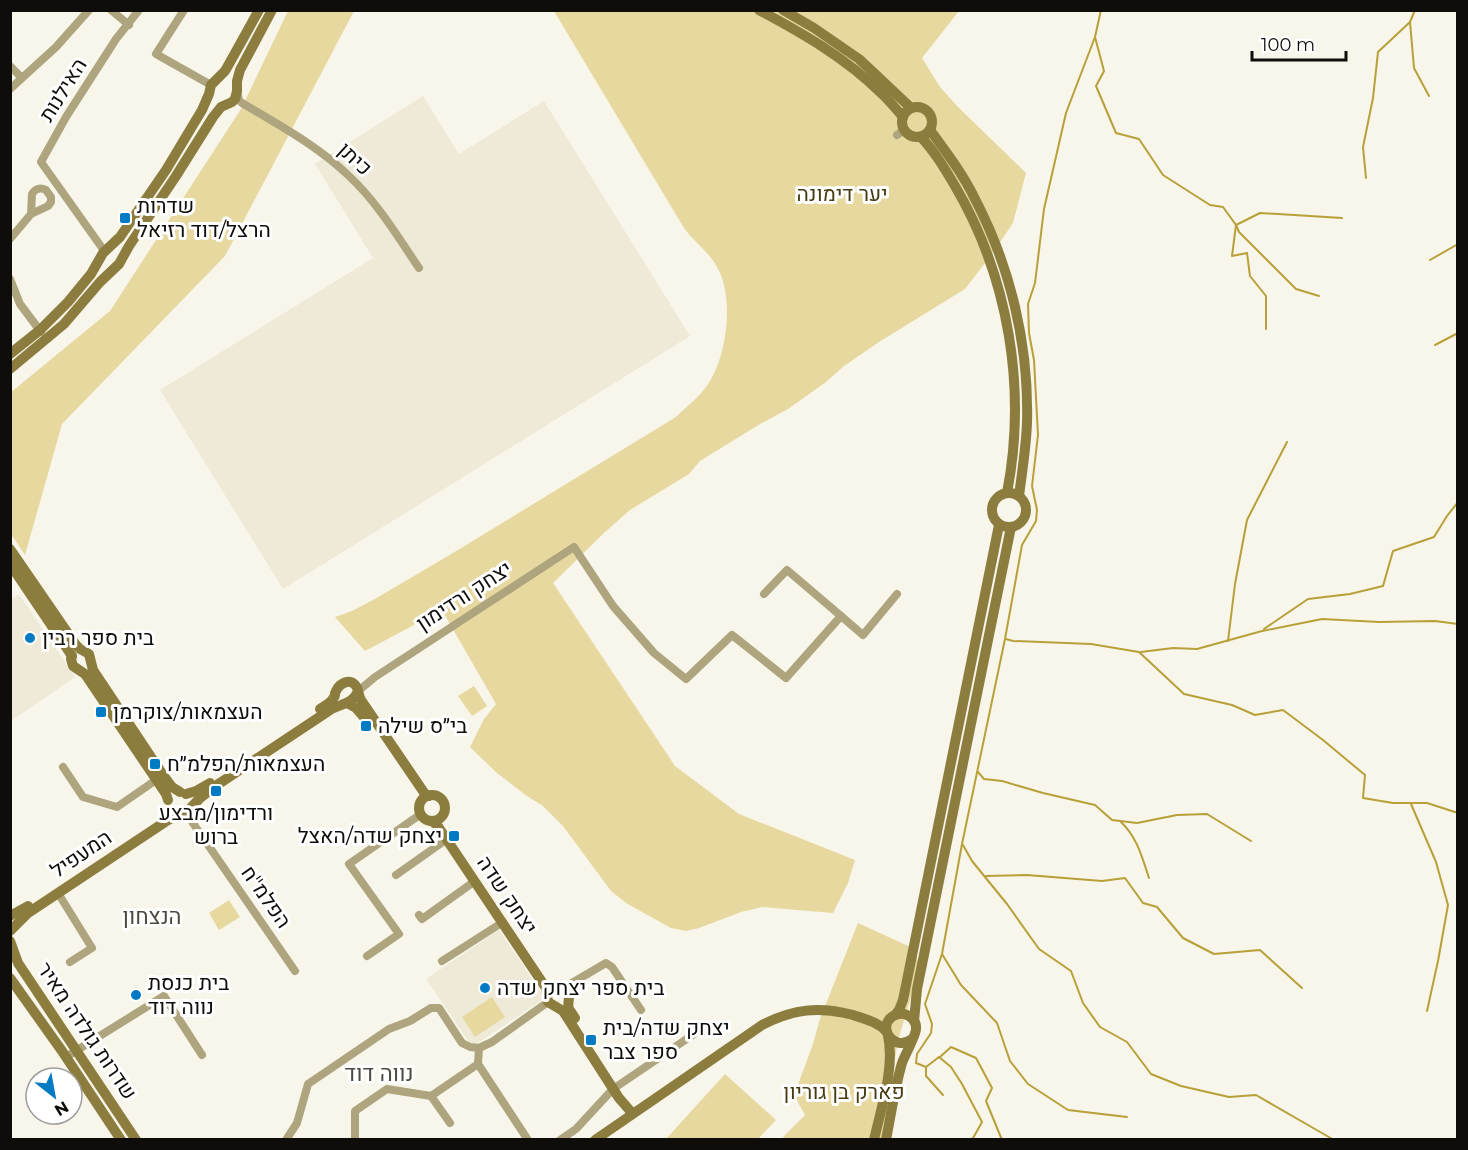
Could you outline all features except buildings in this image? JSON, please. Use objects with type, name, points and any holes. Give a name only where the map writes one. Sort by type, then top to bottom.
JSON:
[{"type":"main road","points":[[10,354],[56,315],[80,289],[107,249],[120,237],[161,177],[202,110],[212,86],[229,64],[258,10]]},
{"type":"main road","points":[[10,369],[64,324],[100,282],[119,264],[213,117],[221,107],[234,99],[240,70],[272,10]]},
{"type":"main road","points":[[759,10],[838,57],[881,93],[903,117]]},
{"type":"main road","points":[[783,10],[859,59],[911,108]]},
{"type":"main road","points":[[227,104],[221,105],[213,101],[212,86],[220,77],[229,78],[237,90]]},
{"type":"main road","points":[[926,134],[911,137],[900,133],[901,121],[911,108],[917,107],[928,111],[932,121],[926,134],[930,147],[965,202],[987,251],[1002,302],[1010,344],[1015,391],[1014,447],[1007,493]]},
{"type":"main road","points":[[926,134],[955,165],[975,197],[997,247],[1013,299],[1022,343],[1026,391],[1025,448],[1019,496]]},
{"type":"main road","points":[[107,249],[118,247],[123,252],[123,257]]},
{"type":"main road","points":[[99,262],[100,266],[107,271],[115,268]]},
{"type":"main road","points":[[874,1140],[890,1066],[891,1048],[887,1024],[899,1010],[903,1000],[999,525],[993,516],[992,506],[997,497],[1007,493],[1019,496],[1026,506],[1025,518],[1011,527],[999,525]]},
{"type":"main road","points":[[886,1140],[902,1065],[916,1030],[914,1021],[917,989],[1011,527]]},
{"type":"main road","points":[[10,549],[76,645],[77,653],[72,663],[75,669],[93,670],[163,775],[172,787],[190,800],[178,809]]},
{"type":"main road","points":[[10,564],[77,653],[89,654],[91,660],[85,674],[178,809]]},
{"type":"main road","points":[[178,809],[172,795],[196,791],[210,783],[327,705],[342,683],[348,682],[356,690],[425,794],[425,799]]},
{"type":"main road","points":[[178,809],[330,710],[346,704],[355,697],[356,690]]},
{"type":"main road","points":[[335,695],[339,702],[356,708],[365,717],[425,799]]},
{"type":"main road","points":[[434,796],[441,800],[444,807],[437,818],[424,819],[419,808],[425,799],[434,796]]},
{"type":"main road","name":"המעפיל","points":[[10,931],[28,913],[165,822],[178,809]]},
{"type":"main road","name":"המעפיל","points":[[10,916],[162,817],[178,809]]},
{"type":"main road","name":"יצחק שדה","points":[[437,818],[437,825],[546,988],[564,1006],[568,1000],[569,1008],[622,1103],[632,1113]]},
{"type":"main road","name":"יצחק שדה","points":[[437,818],[615,1087]]},
{"type":"main road","name":"שדרות גולדה מאיר","points":[[10,941],[18,963],[136,1140]]},
{"type":"main road","name":"שדרות גולדה מאיר","points":[[10,978],[121,1140]]},
{"type":"main road","points":[[594,1140],[762,1025],[776,1018],[797,1012],[818,1010],[844,1013],[881,1027],[894,1041],[901,1044],[912,1039]]},
{"type":"main road","points":[[862,1018],[876,1019],[904,1014],[910,1016],[914,1021]]},
{"type":"street","points":[[10,89],[56,47],[89,10]]},
{"type":"street","points":[[111,10],[129,25]]},
{"type":"street","name":"האילנות","points":[[107,249],[41,162],[66,117],[116,39],[139,10]]},
{"type":"street","points":[[184,10],[156,54],[212,86]]},
{"type":"street","points":[[10,66],[22,78]]},
{"type":"street","points":[[237,90],[242,103]]},
{"type":"street","points":[[227,104],[242,103]]},
{"type":"street","name":"כיתן","points":[[242,103],[314,148],[351,177],[386,219],[419,268]]},
{"type":"street","points":[[10,233],[29,216],[10,239]]},
{"type":"street","points":[[10,279],[20,304],[47,339]]},
{"type":"street","name":"יצחק ורדימון","points":[[356,690],[574,548],[613,606],[654,653],[686,680],[732,635],[786,678],[841,616]]},
{"type":"street","points":[[764,594],[787,570],[863,635],[897,594]]},
{"type":"street","points":[[63,767],[83,797],[117,807],[156,780]]},
{"type":"street","name":"הפלמ\"ח","points":[[178,809],[295,971]]},
{"type":"street","points":[[366,956],[399,934],[349,864],[421,814]]},
{"type":"street","points":[[396,875],[447,839]]},
{"type":"street","points":[[419,915],[422,919],[475,881]]},
{"type":"street","points":[[58,893],[92,948],[70,962]]},
{"type":"street","points":[[442,961],[502,922]]},
{"type":"street","points":[[286,1140],[297,1123],[308,1084],[389,1029],[410,1021],[431,1008],[439,1008],[462,1043],[479,1048],[492,1042],[555,995],[606,963],[612,967],[641,1010]]},
{"type":"street","points":[[66,1057],[164,996],[202,1055]]},
{"type":"street","points":[[560,1140],[576,1129],[615,1087],[697,1032]]},
{"type":"street","points":[[479,1048],[478,1064],[528,1140]]},
{"type":"street","points":[[355,1140],[355,1111],[387,1089],[431,1096],[478,1064]]},
{"type":"street","points":[[431,1096],[450,1123]]},
{"type":"shaded area","points":[[423,96],[459,154],[544,101],[690,336],[283,589],[160,390],[373,258],[315,164]]},
{"type":"shaded area","name":"בית ספר רבין","points":[[19,594],[75,677],[11,721],[11,599]]},
{"type":"shaded area","name":"בית ספר יצחק שדה","points":[[499,930],[545,998],[472,1047],[426,979]]},
{"type":"green space","points":[[288,11],[354,11],[225,256],[62,424],[25,555],[11,534],[10,393],[110,311],[241,109]]},
{"type":"green space","name":"יער דימונה","points":[[554,11],[959,11],[922,58],[940,87],[958,107],[1026,173],[1013,223],[965,289],[879,342],[788,409],[700,461],[689,474],[630,510],[553,583],[675,766],[739,814],[855,860],[848,883],[833,913],[762,907],[686,931],[671,928],[626,903],[611,891],[563,826],[543,806],[497,773],[470,747],[484,719],[496,704],[442,610],[365,651],[335,617],[373,600],[676,417],[706,387],[719,361],[727,311],[723,280],[717,267],[684,228]]},
{"type":"green space","points":[[474,686],[487,706],[472,716],[458,696]]},
{"type":"green space","points":[[229,900],[240,917],[219,930],[209,913]]},
{"type":"green space","name":"פארק בן גוריון","points":[[858,923],[908,946],[914,951],[919,964],[898,1040],[882,1139],[782,1140],[805,1115],[794,1095],[820,1019]]},
{"type":"green space","points":[[492,997],[505,1017],[475,1037],[462,1017]]},
{"type":"green space","points":[[725,1074],[776,1120],[758,1139],[666,1139]]},
{"type":"waterway","points":[[972,1140],[982,1122],[962,1084],[951,1067],[939,1057],[926,1067],[916,1063],[917,1054],[931,1033],[932,1024],[925,1004],[942,954],[1022,545],[1036,521],[1037,510],[1032,486],[1038,435],[1028,304],[1035,283],[1044,209],[1066,113],[1095,37],[1101,10]]},
{"type":"waterway","points":[[1366,178],[1363,147],[1373,98],[1378,52],[1410,22],[1415,10]]},
{"type":"waterway","points":[[1410,22],[1414,68],[1429,96]]},
{"type":"waterway","points":[[1095,37],[1104,71],[1096,86],[1116,133],[1139,139],[1163,175],[1210,205],[1223,207],[1239,232],[1296,289],[1319,296]]},
{"type":"waterway","points":[[1266,329],[1266,296],[1250,276],[1247,253],[1232,256],[1236,225],[1260,213],[1342,218]]},
{"type":"waterway","points":[[1430,260],[1458,244]]},
{"type":"waterway","points":[[1435,345],[1458,333]]},
{"type":"waterway","points":[[1228,641],[1235,584],[1247,520],[1287,442]]},
{"type":"waterway","points":[[1264,629],[1308,599],[1350,594],[1383,586],[1393,551],[1434,537],[1458,502]]},
{"type":"waterway","points":[[1141,652],[1173,648],[1197,649],[1262,631],[1322,619],[1379,622],[1435,621],[1458,624]]},
{"type":"waterway","points":[[1006,639],[1091,644],[1139,652],[1184,694],[1232,705],[1255,715],[1283,710],[1365,775],[1363,798],[1393,803],[1427,803],[1458,813]]},
{"type":"waterway","points":[[978,772],[984,779],[1002,781],[1095,805],[1112,820],[1137,823],[1177,815],[1207,814],[1251,841]]},
{"type":"waterway","points":[[1411,804],[1436,862],[1448,905],[1427,1011]]},
{"type":"waterway","points":[[1121,822],[1135,841],[1149,878]]},
{"type":"waterway","points":[[963,845],[972,861],[1039,949],[1071,971],[1083,1003],[1100,1027],[1127,1042],[1151,1074],[1181,1086],[1229,1097],[1256,1095],[1334,1140]]},
{"type":"waterway","points":[[986,876],[1027,875],[1102,881],[1125,878],[1143,903],[1157,907],[1183,938],[1214,954],[1260,950],[1302,988]]},
{"type":"waterway","points":[[942,954],[961,985],[997,1023],[1010,1061],[1028,1084],[1068,1110],[1127,1117]]},
{"type":"waterway","points":[[940,1057],[951,1047],[976,1058],[992,1088],[986,1101],[1002,1140]]},
{"type":"waterway","points":[[926,1067],[926,1076],[943,1095]]},
{"type":"place","name":"שדרות הרצל/דוד רזיאל","points":[[125,218]]},
{"type":"place","name":"בית ספר רבין","points":[[30,638]]},
{"type":"place","name":"העצמאות/צוקרמן","points":[[101,712]]},
{"type":"place","name":"בי״ס שילה","points":[[366,726]]},
{"type":"place","name":"העצמאות/הפלמ״ח","points":[[155,764]]},
{"type":"place","name":"ורדימון/מבצע ברוש","points":[[216,791]]},
{"type":"place","name":"יצחק שדה/האצל","points":[[454,836]]},
{"type":"place","name":"בית ספר יצחק שדה","points":[[485,988]]},
{"type":"place","name":"בית כנסת נווה דוד","points":[[136,995]]},
{"type":"place","name":"יצחק שדה/בית ספר צבר","points":[[591,1040]]},
{"type":"district","name":"הנצחון","points":[[152,916]]},
{"type":"district","name":"נווה דוד","points":[[379,1073]]}]
